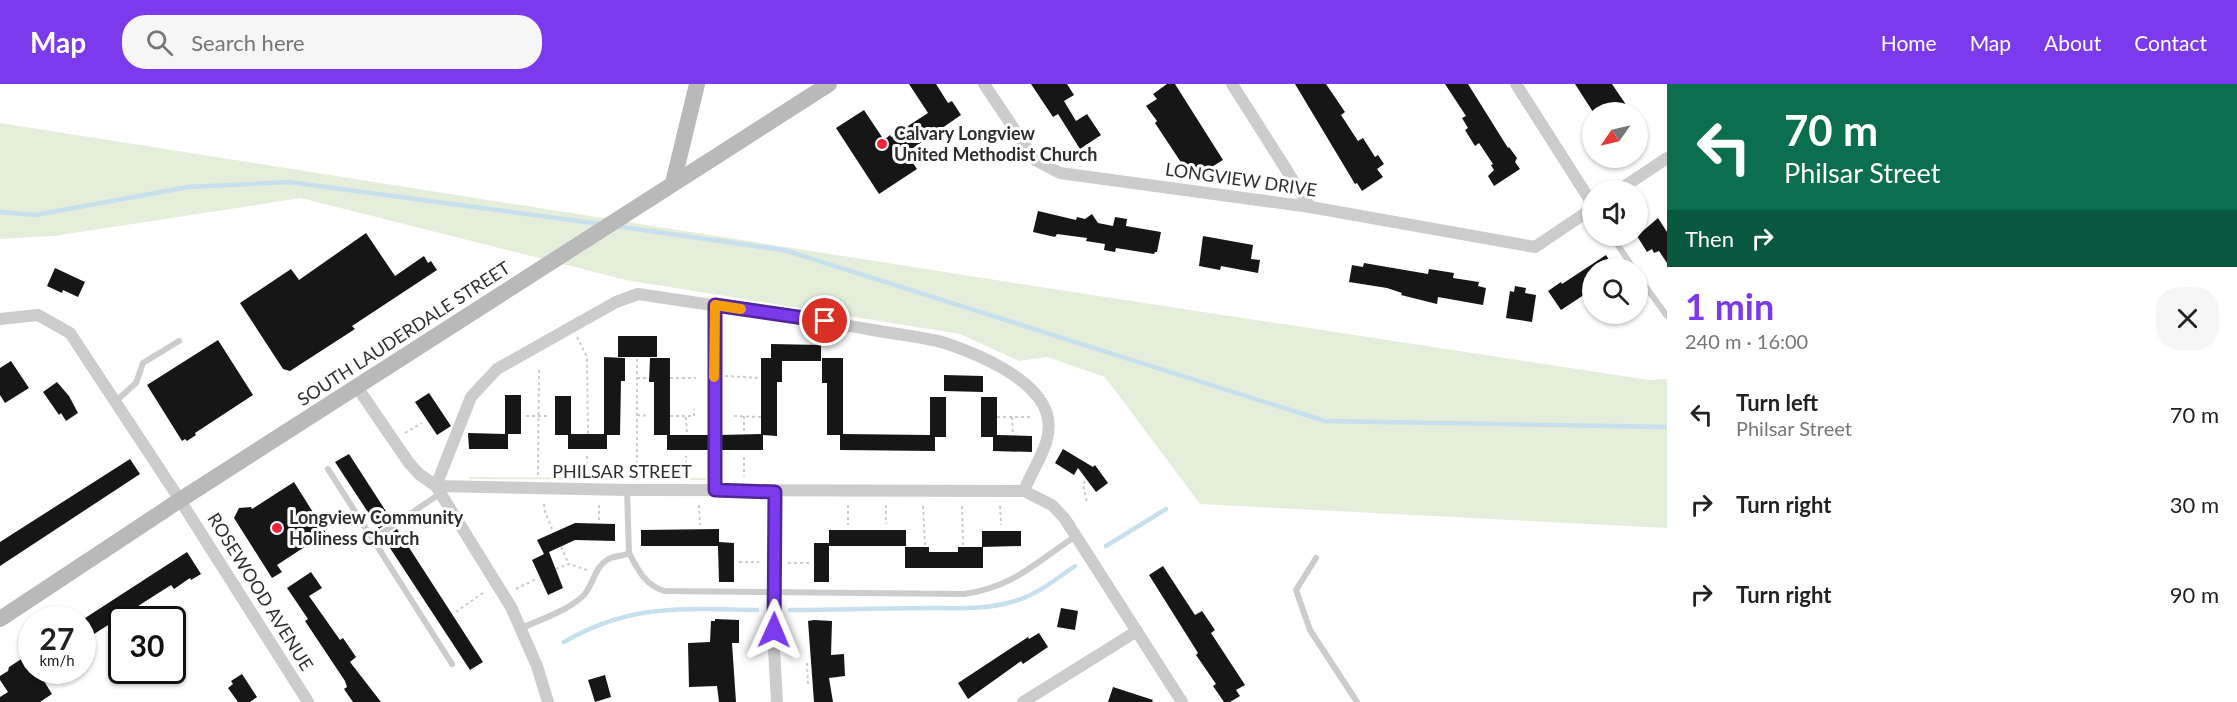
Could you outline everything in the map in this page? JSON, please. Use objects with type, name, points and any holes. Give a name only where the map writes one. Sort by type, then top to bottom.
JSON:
[{"type":"street","points":[[673,183],[697,84]]},
{"type":"street","name":"SOUTH LAUDERDALE STREET","points":[[0,619],[180,500],[830,84]]},
{"type":"street","name":"LONGVIEW DRIVE","points":[[984,84],[1035,160],[1060,173],[1310,207],[1535,247],[1582,215]]},
{"type":"street","points":[[1232,84],[1310,207]]},
{"type":"street","points":[[1516,84],[1582,189]]},
{"type":"street","points":[[1634,180],[1667,158]]},
{"type":"street","points":[[438,489],[471,397],[497,369],[615,303],[638,294],[825,321],[943,342],[993,362],[1022,381],[1042,402],[1048,419],[1048,437],[1024,491],[1052,505],[1077,536],[1182,702]]},
{"type":"street","name":"ROSEWOOD AVENUE","points":[[0,319],[38,315],[70,333],[180,500],[308,702]]},
{"type":"street","points":[[357,387],[409,464],[438,489],[511,607],[537,666],[548,702]]},
{"type":"street","name":"PHILSAR STREET","points":[[438,489],[775,492],[1024,491]]},
{"type":"street","points":[[775,492],[774,649],[777,702]]},
{"type":"street","points":[[1023,702],[1137,631]]},
{"type":"lane","points":[[1648,290],[1667,316]]},
{"type":"lane","points":[[715,305],[715,490]]},
{"type":"lane","points":[[115,402],[136,383],[143,363],[178,341]]},
{"type":"lane","points":[[328,469],[452,664]]},
{"type":"lane","points":[[373,539],[438,489]]},
{"type":"lane","points":[[627,490],[628,553],[644,579],[653,588],[664,591],[964,594],[980,592],[1008,582],[1077,536]]},
{"type":"lane","points":[[522,628],[564,608],[582,596],[608,558],[628,553]]},
{"type":"lane","points":[[1316,558],[1296,590],[1310,630],[1357,702]]},
{"type":"path","points":[[572,327],[587,357],[588,434]]},
{"type":"path","points":[[637,359],[637,476]]},
{"type":"path","points":[[538,475],[539,368]]},
{"type":"path","points":[[714,376],[761,378]]},
{"type":"path","points":[[637,378],[649,378]]},
{"type":"path","points":[[670,378],[696,378]]},
{"type":"path","points":[[670,416],[694,416],[694,409]]},
{"type":"path","points":[[637,415],[648,416]]},
{"type":"path","points":[[526,416],[549,416]]},
{"type":"path","points":[[686,416],[687,435]]},
{"type":"path","points":[[734,416],[761,417]]},
{"type":"path","points":[[744,416],[744,434]]},
{"type":"path","points":[[997,417],[1042,417]]},
{"type":"path","points":[[1012,417],[1013,435]]},
{"type":"path","points":[[405,433],[422,423]]},
{"type":"path","points":[[587,456],[587,476]]},
{"type":"path","points":[[686,456],[686,476]]},
{"type":"path","points":[[744,457],[744,476]]},
{"type":"path","points":[[1085,481],[1083,484],[1087,503]]},
{"type":"path","points":[[544,504],[552,529]]},
{"type":"path","points":[[599,505],[599,522]]},
{"type":"path","points":[[699,505],[700,525]]},
{"type":"path","points":[[848,505],[848,525]]},
{"type":"path","points":[[886,505],[886,525]]},
{"type":"path","points":[[923,506],[925,546]]},
{"type":"path","points":[[962,506],[963,546]]},
{"type":"path","points":[[1000,506],[1001,525]]},
{"type":"path","points":[[561,547],[569,564]]},
{"type":"path","points":[[739,562],[759,562]]},
{"type":"path","points":[[788,563],[809,563]]},
{"type":"path","points":[[556,569],[569,564],[597,573]]},
{"type":"path","points":[[516,589],[536,579]]},
{"type":"path","points":[[456,612],[484,592]]},
{"type":"path","points":[[808,684],[807,663],[810,663]]},
{"type":"green space","points":[[0,123],[1040,287],[1649,380],[1667,379],[1667,528],[1200,504],[1105,377],[1047,357],[1019,361],[960,334],[626,280],[301,198],[54,236],[0,239]]},
{"type":"green space","points":[[469,477],[708,478],[705,480],[469,479]]},
{"type":"building","points":[[909,84],[936,84],[948,103],[952,101],[961,115],[906,153],[917,169],[879,194],[836,128],[864,110],[884,140],[890,135],[891,137],[928,113]]},
{"type":"building","points":[[1031,84],[1067,84],[1074,95],[1064,101],[1076,121],[1087,114],[1101,135],[1080,149],[1058,114],[1053,117]]},
{"type":"building","points":[[1167,84],[1175,84],[1223,160],[1192,179],[1146,106],[1157,99],[1153,94]]},
{"type":"building","points":[[1295,84],[1326,84],[1345,112],[1341,115],[1358,141],[1363,138],[1375,157],[1378,155],[1384,164],[1377,169],[1383,177],[1362,191],[1357,183],[1355,184]]},
{"type":"building","points":[[1445,84],[1468,84],[1508,148],[1517,158],[1515,162],[1520,169],[1494,186],[1488,176],[1494,170],[1491,165],[1493,164],[1479,143],[1475,146],[1465,130],[1468,128],[1462,118],[1466,116]]},
{"type":"building","points":[[1575,84],[1612,84],[1624,102],[1587,102]]},
{"type":"building","points":[[1038,211],[1076,220],[1077,217],[1085,219],[1092,214],[1098,223],[1113,226],[1115,217],[1127,219],[1126,226],[1161,232],[1157,252],[1154,254],[1116,248],[1115,252],[1104,250],[1105,244],[1086,241],[1087,238],[1057,234],[1055,237],[1033,232]]},
{"type":"building","points":[[1658,218],[1667,232],[1667,263],[1659,251],[1654,253],[1652,249],[1647,252],[1643,246],[1648,246],[1648,227]]},
{"type":"building","points":[[366,233],[395,276],[424,256],[428,263],[431,261],[437,270],[352,326],[355,329],[290,371],[283,369],[240,303],[291,269],[299,280]]},
{"type":"building","points":[[1203,236],[1253,245],[1251,259],[1260,260],[1258,273],[1221,266],[1220,270],[1199,266]]},
{"type":"building","points":[[1364,263],[1428,274],[1429,269],[1454,273],[1453,278],[1479,282],[1478,286],[1486,288],[1483,305],[1438,297],[1437,304],[1401,295],[1402,293],[1387,288],[1349,282],[1352,265],[1363,267]]},
{"type":"building","points":[[55,268],[85,282],[78,297],[47,286]]},
{"type":"building","points":[[1582,271],[1582,296],[1561,310],[1548,291],[1561,282],[1562,284]]},
{"type":"building","points":[[1515,286],[1526,288],[1525,293],[1536,295],[1532,322],[1506,318],[1510,291],[1514,292]]},
{"type":"building","points":[[618,336],[657,336],[657,357],[618,357]]},
{"type":"building","points":[[218,340],[253,395],[195,433],[196,435],[187,441],[185,439],[182,441],[147,385]]},
{"type":"building","points":[[771,344],[821,345],[821,361],[782,361],[782,382],[777,382],[777,436],[763,435],[763,450],[720,450],[720,435],[761,434],[761,358],[771,358]]},
{"type":"building","points":[[604,357],[625,358],[625,381],[621,381],[620,435],[607,435],[607,449],[568,449],[568,435],[555,435],[555,396],[571,396],[571,434],[604,434]]},
{"type":"building","points":[[650,358],[670,358],[670,435],[710,435],[710,450],[667,450],[667,435],[654,435],[654,382],[649,382]]},
{"type":"building","points":[[822,358],[843,358],[843,434],[930,435],[930,397],[946,397],[946,437],[935,437],[935,451],[840,450],[840,435],[827,435],[827,383],[822,383]]},
{"type":"building","points":[[11,361],[29,388],[5,403],[0,395],[0,368]]},
{"type":"building","points":[[944,375],[983,376],[983,392],[944,391]]},
{"type":"building","points":[[57,382],[69,396],[78,413],[66,421],[43,392]]},
{"type":"building","points":[[429,393],[451,426],[437,435],[415,402]]},
{"type":"building","points":[[505,395],[521,395],[521,434],[508,434],[508,449],[469,449],[468,433],[505,434]]},
{"type":"building","points":[[981,397],[997,397],[997,435],[1032,436],[1032,452],[993,451],[993,437],[981,437]]},
{"type":"building","points":[[1063,449],[1093,467],[1095,465],[1108,483],[1096,492],[1078,468],[1074,475],[1055,463]]},
{"type":"building","points":[[349,454],[391,519],[379,529],[335,462]]},
{"type":"building","points":[[130,459],[140,474],[0,566],[0,542]]},
{"type":"building","points":[[294,482],[326,533],[277,565],[282,572],[272,578],[234,518],[239,508],[251,507],[252,509]]},
{"type":"building","points":[[575,523],[615,524],[615,541],[575,540],[549,552],[563,588],[548,595],[532,560],[544,554],[537,540]]},
{"type":"building","points":[[397,529],[483,662],[470,670],[386,542],[385,538]]},
{"type":"building","points":[[719,529],[719,542],[734,543],[734,582],[719,582],[718,546],[641,546],[641,530]]},
{"type":"building","points":[[829,530],[906,530],[906,546],[829,546],[829,582],[814,582],[814,543],[829,543]]},
{"type":"building","points":[[982,531],[1021,531],[1021,546],[982,547]]},
{"type":"building","points":[[905,547],[929,547],[929,552],[958,552],[958,547],[983,547],[983,568],[905,568]]},
{"type":"building","points":[[187,552],[201,574],[191,580],[190,578],[174,589],[171,585],[138,606],[108,606],[108,625],[96,633],[96,611]]},
{"type":"building","points":[[1163,566],[1195,615],[1202,611],[1215,630],[1211,633],[1245,685],[1236,690],[1240,696],[1230,702],[1224,702],[1213,686],[1216,684],[1196,655],[1198,653],[1149,575]]},
{"type":"building","points":[[311,572],[322,588],[309,596],[340,640],[343,638],[356,657],[350,662],[381,702],[353,702],[344,689],[347,687],[345,681],[305,621],[308,619],[287,588]]},
{"type":"building","points":[[1061,608],[1078,611],[1075,630],[1057,627]]},
{"type":"building","points":[[715,619],[739,620],[739,643],[732,643],[736,702],[719,702],[717,686],[689,687],[688,643],[710,642],[711,621]]},
{"type":"building","points":[[808,621],[832,621],[831,655],[844,654],[845,676],[829,678],[833,702],[814,702]]},
{"type":"building","points":[[1039,633],[1048,647],[1023,664],[1021,661],[968,699],[958,683],[1028,637],[1029,639]]},
{"type":"building","points":[[18,661],[18,684],[46,684],[52,694],[40,702],[0,702],[0,697],[8,692],[0,676],[8,671],[9,667]]},
{"type":"building","points":[[242,674],[257,697],[250,702],[238,702],[228,688],[233,684],[231,681]]},
{"type":"building","points":[[605,675],[611,697],[595,702],[588,680]]},
{"type":"building","points":[[1113,687],[1153,700],[1152,702],[1108,702]]},
{"type":"waterway","points":[[0,212],[35,215],[188,187],[289,182],[601,224]]},
{"type":"waterway","points":[[615,226],[784,250],[1325,421],[1667,427]]},
{"type":"waterway","points":[[1106,546],[1166,509]]},
{"type":"waterway","points":[[790,610],[994,606],[1031,595],[1075,566]]},
{"type":"waterway","points":[[564,642],[588,629],[635,614],[681,609],[757,610]]},
{"type":"slow traffic","points":[[714,377],[715,305],[741,309]]},
{"type":"place","name":"Calvary Longview United Methodist Church","points":[[882,144]]},
{"type":"place","name":"Longview Community Holiness Church","points":[[277,528]]},
{"type":"route","points":[[774,630],[775,492],[715,490],[715,305],[825,321]]}]
